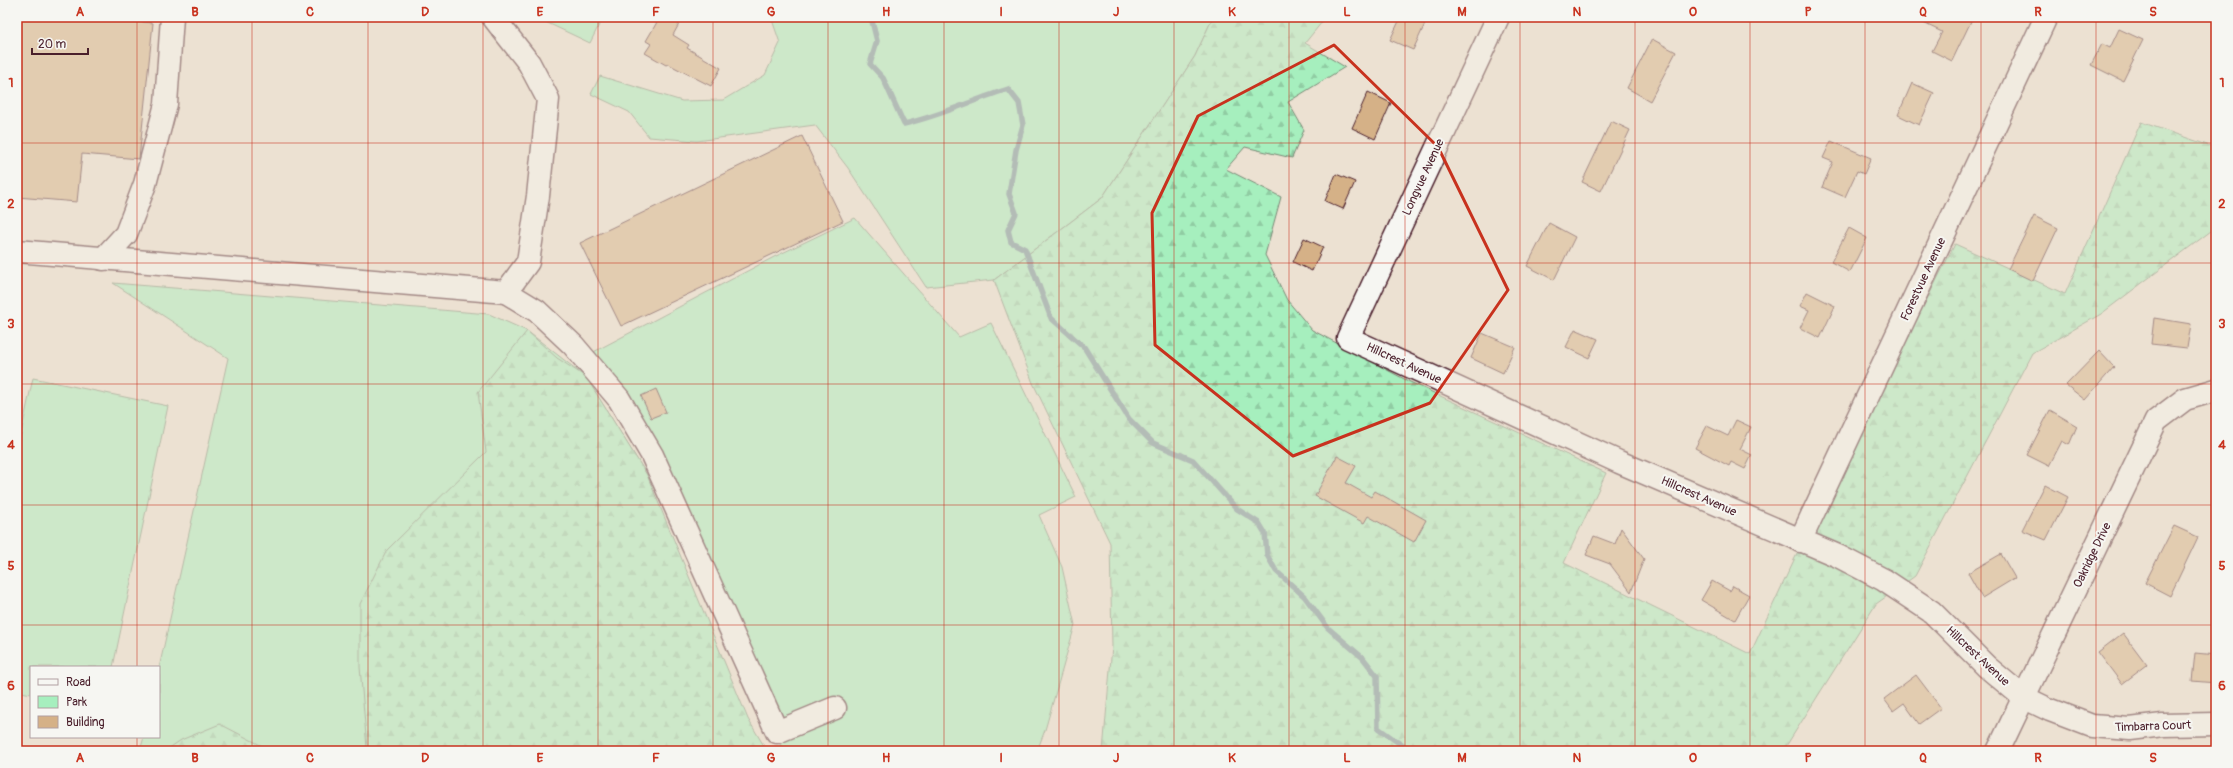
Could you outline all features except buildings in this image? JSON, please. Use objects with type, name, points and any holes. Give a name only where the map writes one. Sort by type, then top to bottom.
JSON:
[{"type":"street","points":[[104,259],[126,234],[145,184],[166,104],[172,17]]},
{"type":"street","points":[[493,17],[529,63],[548,99],[538,196],[528,262],[506,292]]},
{"type":"street","name":"Longvue Avenue","points":[[1348,338],[1498,17]]},
{"type":"street","name":"Forestvue Avenue","points":[[1800,541],[2046,17]]},
{"type":"street","points":[[17,251],[506,292],[537,311],[574,345],[619,399],[652,455],[777,732],[835,708]]},
{"type":"street","name":"Hillcrest Avenue","points":[[1348,338],[1612,459],[1800,541],[1838,556],[1884,580],[1932,612],[1987,666],[2023,697]]},
{"type":"street","name":"Oakridge Drive","points":[[1998,751],[2156,421],[2185,399],[2216,390]]},
{"type":"street","name":"Timbarra Court","points":[[2023,697],[2050,710],[2092,726],[2130,729],[2163,725],[2216,724]]},
{"type":"highlighted area","points":[[1334,45],[1438,147],[1508,290],[1430,403],[1293,456],[1155,345],[1152,213],[1198,116]]},
{"type":"green space","points":[[535,17],[603,17],[590,43]]},
{"type":"green space","points":[[771,17],[1213,17],[1195,56],[1102,198],[994,280],[926,287],[848,168],[815,125],[697,141],[649,137],[629,112],[591,94],[600,76],[682,101],[723,100],[765,75],[780,43]]},
{"type":"green space","points":[[1213,17],[1326,17],[1305,43],[1345,67],[1288,102],[1304,130],[1292,158],[1245,147],[1226,169],[1281,197],[1265,255],[1287,300],[1312,330],[1408,381],[1606,473],[1564,563],[1750,654],[1794,560],[1955,244],[2065,294],[2141,122],[2216,148],[2216,231],[2211,231],[2101,314],[2032,353],[1915,576],[1876,604],[1783,751],[1103,751],[1112,646],[1110,543],[1033,383],[994,280],[1102,198],[1195,56]]},
{"type":"green space","points":[[855,218],[959,337],[991,323],[1076,497],[1039,515],[1062,567],[1075,625],[1045,730],[1037,751],[784,751],[748,689],[652,455],[584,357],[774,257]]},
{"type":"green space","points":[[113,283],[489,314],[527,331],[586,377],[647,475],[753,751],[140,751],[144,738],[160,738],[159,666],[228,358]]},
{"type":"green space","points":[[527,331],[557,358],[586,377],[647,475],[748,719],[767,751],[463,751],[459,749],[455,751],[383,751],[367,748],[360,667],[360,604],[387,550],[486,452],[478,392]]},
{"type":"green space","points":[[33,378],[168,406],[113,666],[30,666],[30,694],[17,691],[17,452]]},
{"type":"green space","points":[[220,724],[272,751],[165,751],[181,740]]},
{"type":"waterway","points":[[871,17],[877,41],[870,64],[883,78],[904,124],[931,117],[1008,89],[1019,103],[1023,125],[1016,150],[1009,194],[1016,213],[1008,230],[1011,242],[1025,249],[1051,318],[1084,347],[1129,419],[1153,443],[1193,460],[1237,509],[1259,523],[1265,533],[1267,555],[1276,571],[1305,597],[1328,628],[1363,658],[1377,676],[1378,728],[1403,746],[1406,751]]}]
